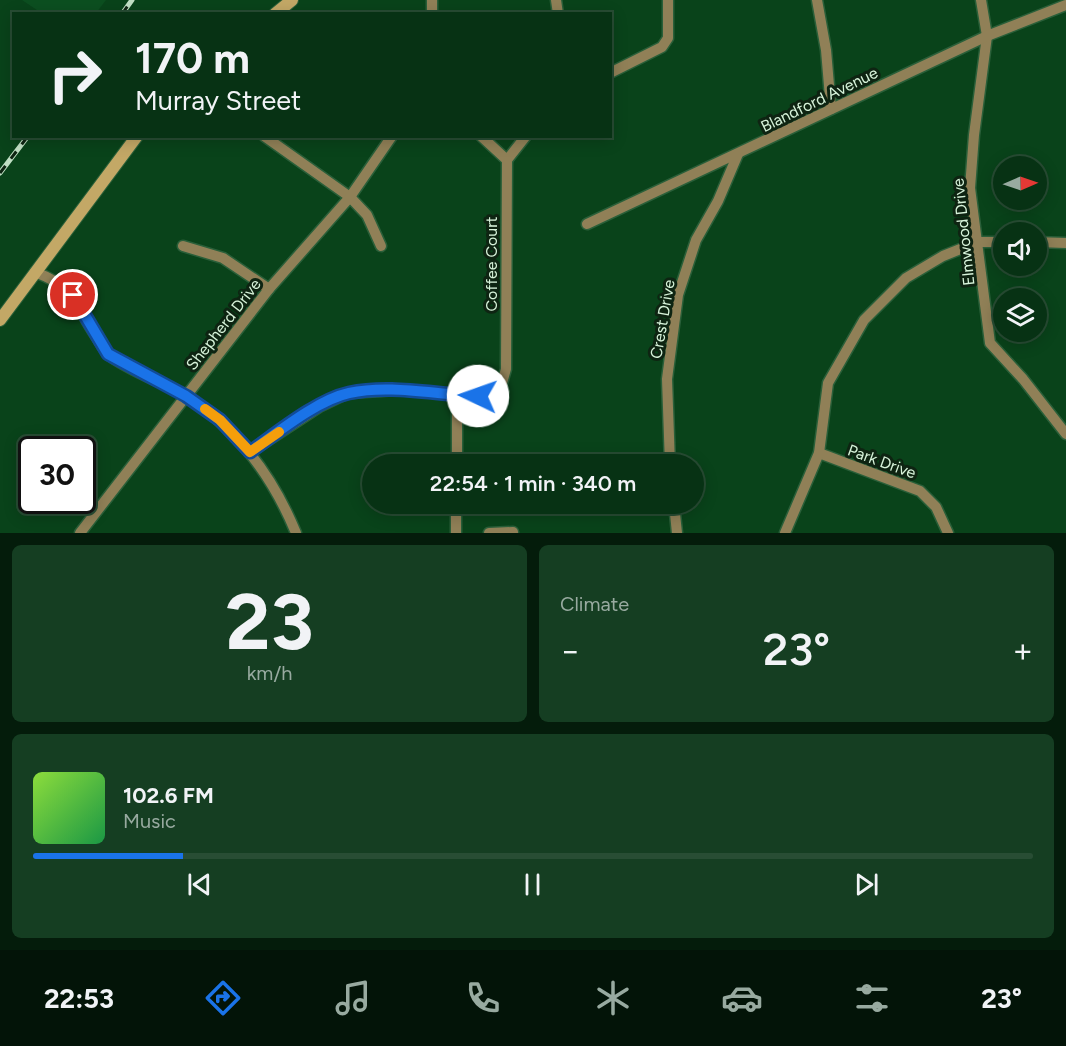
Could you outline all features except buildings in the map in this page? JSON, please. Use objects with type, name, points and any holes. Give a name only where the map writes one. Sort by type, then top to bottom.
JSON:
[{"type":"main road","points":[[277,12],[292,0]]},
{"type":"main road","points":[[0,320],[136,138]]},
{"type":"street","points":[[612,72],[662,46],[668,38],[668,0]]},
{"type":"street","points":[[817,0],[826,50],[831,109]]},
{"type":"street","name":"Elmwood Drive","points":[[981,0],[987,36],[974,135],[970,188],[990,343],[1023,379],[1066,434]]},
{"type":"street","name":"Blandford Avenue","points":[[587,224],[987,36],[1066,5]]},
{"type":"street","points":[[267,138],[350,197],[367,215],[381,246]]},
{"type":"street","name":"Shepherd Drive","points":[[80,533],[270,289],[350,197],[391,138]]},
{"type":"street","points":[[483,138],[507,160],[524,138]]},
{"type":"street","name":"Crest Drive","points":[[670,454],[667,379],[678,295],[696,240],[718,201],[738,154]]},
{"type":"street","name":"Coffee Court","points":[[457,396],[492,393],[502,383],[506,369],[507,160]]},
{"type":"street","points":[[785,533],[819,453],[828,383],[864,320],[906,278],[943,256],[978,242],[993,242]]},
{"type":"street","points":[[1047,243],[1066,243]]},
{"type":"street","points":[[183,246],[223,258],[270,289]]},
{"type":"street","points":[[35,272],[48,277],[73,295],[108,354],[186,396],[220,420],[250,452],[284,503],[296,533]]},
{"type":"street","points":[[250,452],[319,407],[348,393],[397,390],[457,396],[457,454]]},
{"type":"street","name":"Park Drive","points":[[819,453],[920,491],[936,507],[948,533]]},
{"type":"street","points":[[456,514],[456,533]]},
{"type":"street","points":[[675,514],[677,533]]},
{"type":"street","points":[[489,533],[513,532]]},
{"type":"shaded area","points":[[22,0],[106,0],[97,12],[40,12]]},
{"type":"railway","points":[[123,12],[132,0]]},
{"type":"railway","points":[[0,173],[26,138]]},
{"type":"slow traffic","points":[[205,409],[220,420],[250,452],[279,432]]},
{"type":"route","points":[[73,295],[108,354],[186,396],[220,420],[250,452],[319,407],[348,393],[397,390],[478,396]]}]
